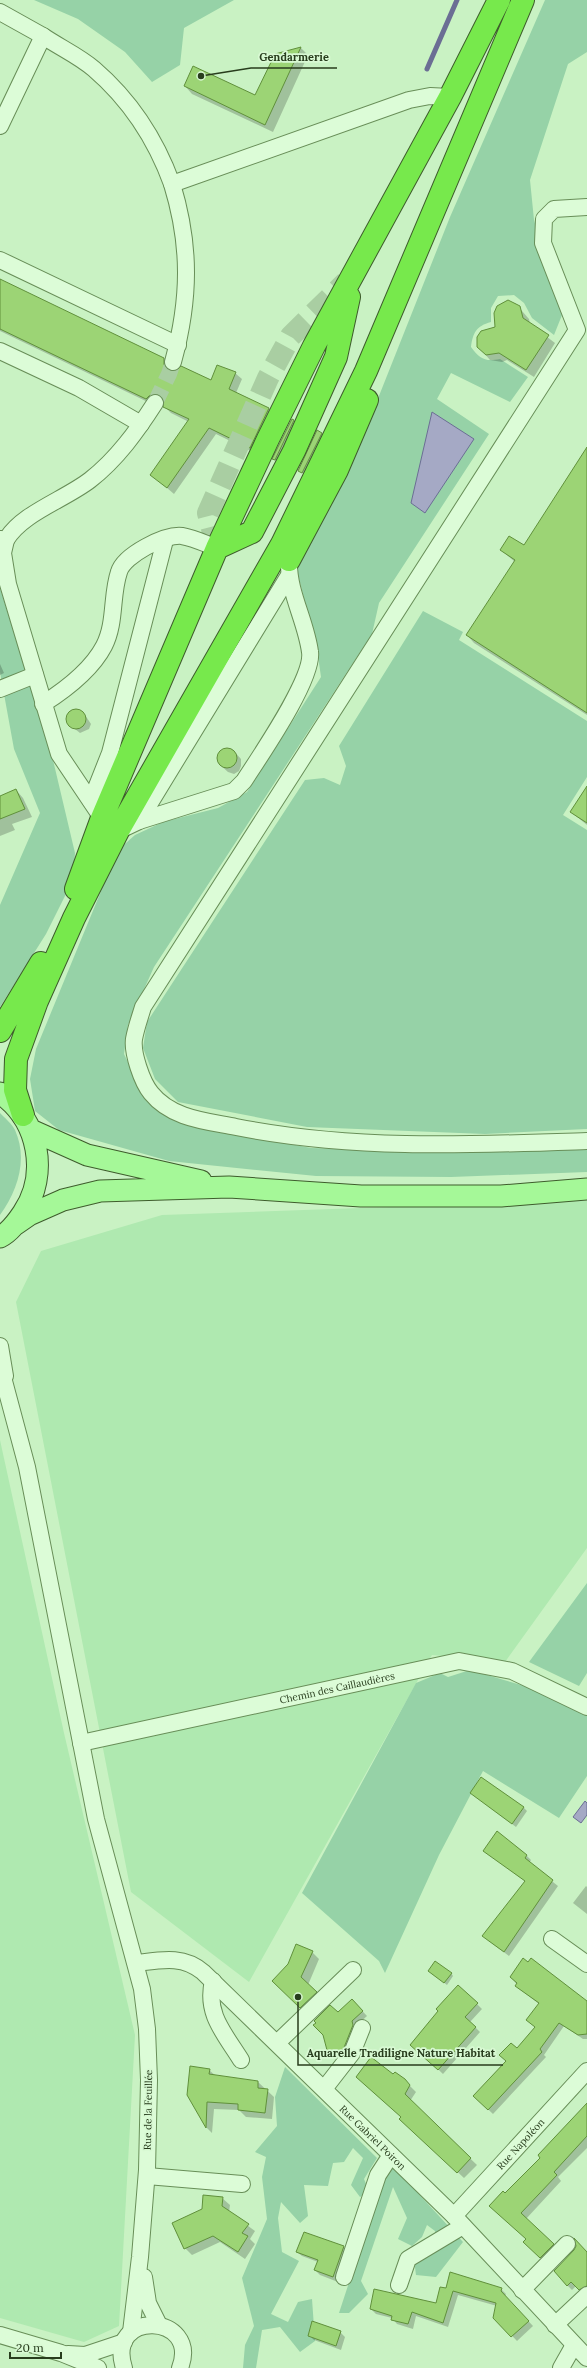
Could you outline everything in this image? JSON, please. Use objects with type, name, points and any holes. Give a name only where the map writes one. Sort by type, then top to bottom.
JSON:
[{"type":"highway","points":[[479,38],[494,0]]},
{"type":"highway","points":[[0,1030],[48,951],[75,890],[104,816],[217,548],[217,517],[303,341],[353,276],[450,97],[499,0]]},
{"type":"highway","points":[[27,1123],[15,1090],[16,1059],[28,1025],[74,918],[104,816],[282,544],[366,371],[499,53],[523,0]]},
{"type":"highway","points":[[499,53],[527,0]]},
{"type":"highway","points":[[217,548],[252,532],[294,451],[336,357],[353,276]]},
{"type":"highway","points":[[266,569],[289,569],[337,470],[378,376],[398,296]]},
{"type":"main road","points":[[0,1093],[8,1099],[27,1123],[38,1154],[37,1179],[30,1203],[5,1236]]},
{"type":"main road","points":[[27,1123],[87,1154],[229,1188]]},
{"type":"main road","points":[[5,1236],[28,1215],[63,1200],[100,1191],[229,1188],[361,1196],[501,1196],[587,1189]]},
{"type":"street","points":[[0,12],[43,36],[93,69],[121,96],[149,133],[164,160],[181,212],[186,244],[187,291],[178,345],[173,362]]},
{"type":"street","points":[[0,126],[43,36]]},
{"type":"street","points":[[172,184],[409,100],[430,96],[450,97]]},
{"type":"street","points":[[587,207],[554,209],[544,219],[543,243],[577,330],[143,1007],[134,1040],[141,1076],[152,1094],[168,1108],[186,1117],[278,1135],[324,1141],[457,1145],[587,1141]]},
{"type":"street","points":[[0,260],[178,345]]},
{"type":"street","points":[[0,351],[79,388],[141,424]]},
{"type":"street","points":[[155,403],[123,448],[91,479],[65,497],[20,523],[3,540],[4,564],[43,704],[59,754],[104,816],[139,821],[234,791],[244,781],[307,675],[311,653],[289,569]]},
{"type":"street","points":[[43,704],[69,686],[96,658],[104,646],[110,629],[119,572],[123,562],[130,556],[165,540],[182,536],[217,548]]},
{"type":"street","points":[[104,816],[110,752],[165,540]]},
{"type":"street","points":[[139,821],[289,569]]},
{"type":"street","points":[[0,689],[35,675]]},
{"type":"street","points":[[0,1346],[6,1384]]},
{"type":"street","points":[[0,1366],[6,1384]]},
{"type":"street","name":"Rue de la Feuillée","points":[[6,1384],[27,1466],[96,1819],[137,1963],[147,2029],[149,2080],[146,2176],[140,2258],[128,2337],[122,2362],[124,2368]]},
{"type":"street","name":"Chemin des Caillaudières","points":[[80,1743],[459,1661],[512,1671],[587,1707]]},
{"type":"street","points":[[552,1938],[587,1964]]},
{"type":"street","name":"Rue Gabriel Poiron","points":[[137,1963],[172,1959],[181,1960],[196,1966],[277,2043],[458,2221],[587,2358]]},
{"type":"street","points":[[277,2043],[353,1970]]},
{"type":"street","points":[[213,1982],[209,1994],[215,2019],[241,2060]]},
{"type":"street","points":[[324,2089],[352,2053],[362,2028]]},
{"type":"street","name":"Rue Napoléon","points":[[399,2285],[408,2259],[458,2221],[587,2071]]},
{"type":"street","points":[[344,2277],[378,2175],[391,2155]]},
{"type":"street","points":[[146,2176],[242,2184]]},
{"type":"street","points":[[522,2290],[567,2244]]},
{"type":"street","name":"Rue de la Feuillée","points":[[140,2258],[148,2303],[159,2325]]},
{"type":"street","points":[[555,2324],[587,2295]]},
{"type":"street","points":[[61,2353],[85,2355],[128,2337],[143,2325],[159,2325],[176,2335],[181,2344],[184,2366]]},
{"type":"street","points":[[0,2335],[61,2353],[91,2367]]},
{"type":"street","points":[[561,2368],[574,2345]]},
{"type":"green space","points":[[34,0],[234,0],[184,28],[180,65],[152,82],[125,52],[78,19]]},
{"type":"green space","points":[[545,0],[587,0],[587,52],[568,64],[530,180],[534,220],[562,315],[554,335],[532,318],[524,303],[514,295],[498,296],[491,308],[491,322],[479,328],[474,334],[471,347],[480,357],[487,360],[500,359],[528,377],[510,402],[451,373],[437,399],[489,434],[379,603],[372,634],[154,967],[128,1025],[124,1054],[146,1099],[244,1135],[311,1148],[457,1152],[587,1148],[587,1172],[451,1177],[316,1176],[169,1161],[59,1130],[35,1111],[30,1079],[36,1049],[118,850],[135,835],[163,822],[218,808],[247,792],[321,677],[318,656],[297,570],[373,411],[450,217]]},
{"type":"green space","points":[[0,588],[53,760],[75,853],[73,880],[46,934],[0,1007],[0,905],[40,813],[14,749],[0,672]]},
{"type":"green space","points":[[423,611],[463,632],[459,640],[587,721],[587,777],[563,815],[587,830],[587,1129],[485,1134],[307,1127],[178,1102],[155,1079],[143,1048],[147,1022],[305,780],[324,778],[340,785],[346,766],[339,746]]},
{"type":"green space","points":[[0,1113],[15,1130],[21,1152],[21,1163],[12,1195],[0,1215]]},
{"type":"green space","points":[[587,1200],[587,1548],[505,1662],[432,1655],[249,1982],[131,1892],[16,1302],[41,1251],[162,1215]]},
{"type":"green space","points":[[0,1440],[64,1733],[135,2035],[119,2326],[84,2342],[0,2318]]},
{"type":"green space","points":[[587,1583],[587,1673],[579,1686],[529,1662]]},
{"type":"green space","points":[[470,1670],[528,1687],[587,1715],[587,1776],[559,1818],[483,1771],[439,1855],[385,1973],[379,1961],[302,1893],[416,1683],[440,1673],[448,1677]]},
{"type":"green space","points":[[285,2067],[377,2158],[364,2179],[369,2191],[360,2197],[351,2185],[363,2158],[353,2148],[344,2162],[333,2163],[328,2186],[304,2185],[308,2216],[300,2223],[281,2202],[278,2218],[282,2252],[299,2261],[271,2314],[288,2322],[298,2302],[312,2299],[315,2341],[300,2352],[280,2327],[262,2330],[256,2368],[243,2368],[245,2345],[254,2326],[242,2278],[267,2219],[262,2177],[266,2157],[255,2152],[277,2126],[275,2097]]},
{"type":"green space","points":[[393,2166],[463,2242],[436,2277],[416,2275],[414,2260],[435,2237],[435,2231],[427,2225],[422,2237],[412,2246],[398,2239],[407,2218],[393,2187],[361,2281],[368,2294],[349,2313],[339,2313],[381,2185]]},
{"type":"water","points":[[432,412],[474,439],[425,513],[411,503]]},
{"type":"water","points":[[585,1801],[587,1803],[587,1815],[581,1823],[573,1817]]},
{"type":"building","points":[[301,47],[265,125],[184,86],[193,66],[255,95],[275,54]]},
{"type":"building","points":[[0,279],[164,358],[164,365],[170,371],[176,371],[181,366],[211,380],[217,365],[236,372],[229,389],[269,408],[250,448],[209,428],[167,488],[150,475],[189,419],[163,407],[164,399],[160,395],[151,394],[146,399],[0,329]]},
{"type":"building","points":[[508,300],[520,306],[523,318],[549,335],[526,370],[499,353],[486,355],[477,347],[477,337],[481,331],[495,327],[494,313],[497,306]]},
{"type":"building","points":[[292,419],[294,420],[275,460],[272,459]]},
{"type":"building","points":[[317,430],[322,433],[302,473],[298,471]]},
{"type":"building","points":[[587,447],[587,713],[466,635],[515,560],[500,550],[509,536],[524,545]]},
{"type":"building","points":[[76,709],[83,712],[86,719],[83,726],[76,729],[69,726],[66,719],[69,712]]},
{"type":"building","points":[[223,748],[231,748],[237,754],[237,762],[231,768],[223,768],[217,762],[217,754]]},
{"type":"building","points":[[587,786],[587,823],[570,812]]},
{"type":"building","points":[[16,789],[25,809],[0,819],[0,796]]},
{"type":"building","points":[[481,1777],[524,1807],[512,1824],[470,1793]]},
{"type":"building","points":[[497,1831],[527,1855],[525,1858],[553,1880],[504,1952],[482,1936],[525,1881],[483,1851]]},
{"type":"building","points":[[296,1944],[313,1951],[301,1977],[317,1992],[300,2008],[272,1981],[288,1964]]},
{"type":"building","points":[[523,1958],[528,1962],[531,1958],[587,2001],[587,2034],[578,2035],[559,2023],[540,2049],[542,2052],[488,2110],[473,2096],[506,2061],[499,2055],[511,2043],[517,2048],[535,2027],[526,2020],[539,2003],[515,1986],[517,1983],[510,1977]]},
{"type":"building","points":[[435,1961],[452,1973],[444,1983],[428,1971]]},
{"type":"building","points":[[458,1985],[478,2003],[465,2017],[476,2027],[438,2070],[410,2045],[438,2011],[436,2009]]},
{"type":"building","points":[[352,1999],[363,2011],[352,2021],[353,2025],[343,2050],[328,2054],[323,2035],[313,2025],[316,2023],[314,2021],[330,2005],[338,2012]]},
{"type":"building","points":[[371,2057],[393,2074],[395,2072],[405,2079],[410,2085],[405,2094],[471,2158],[457,2173],[399,2119],[401,2117],[356,2077]]},
{"type":"building","points":[[190,2066],[210,2069],[209,2074],[258,2081],[258,2088],[268,2089],[265,2113],[238,2110],[238,2104],[207,2102],[206,2128],[187,2095]]},
{"type":"building","points":[[587,2103],[587,2136],[554,2172],[557,2175],[521,2213],[554,2244],[540,2258],[523,2242],[526,2239],[489,2206],[503,2191],[505,2193],[540,2158],[538,2155]]},
{"type":"building","points":[[203,2195],[223,2197],[222,2206],[249,2224],[242,2233],[248,2236],[238,2252],[213,2236],[184,2249],[172,2223],[202,2209]]},
{"type":"building","points":[[304,2232],[344,2246],[333,2277],[314,2270],[318,2260],[296,2252]]},
{"type":"building","points":[[574,2238],[587,2252],[587,2286],[579,2290],[571,2282],[567,2286],[554,2271],[574,2250],[576,2246]]},
{"type":"building","points":[[450,2272],[502,2288],[501,2291],[529,2321],[511,2337],[493,2318],[496,2303],[453,2291],[443,2323],[412,2312],[408,2324],[391,2320],[392,2316],[370,2309],[374,2289],[436,2303],[440,2287],[446,2288]]},
{"type":"building","points":[[312,2321],[341,2331],[336,2346],[308,2336]]},
{"type":"waterway","points":[[427,69],[457,0]]},
{"type":"tunnel","points":[[217,548],[208,513],[268,378],[291,336],[346,282]]},
{"type":"tunnel","points":[[155,403],[173,362]]},
{"type":"place","name":"Gendarmerie","points":[[201,76]]},
{"type":"place","name":"Aquarelle Tradiligne Nature Habitat","points":[[298,1997]]}]
